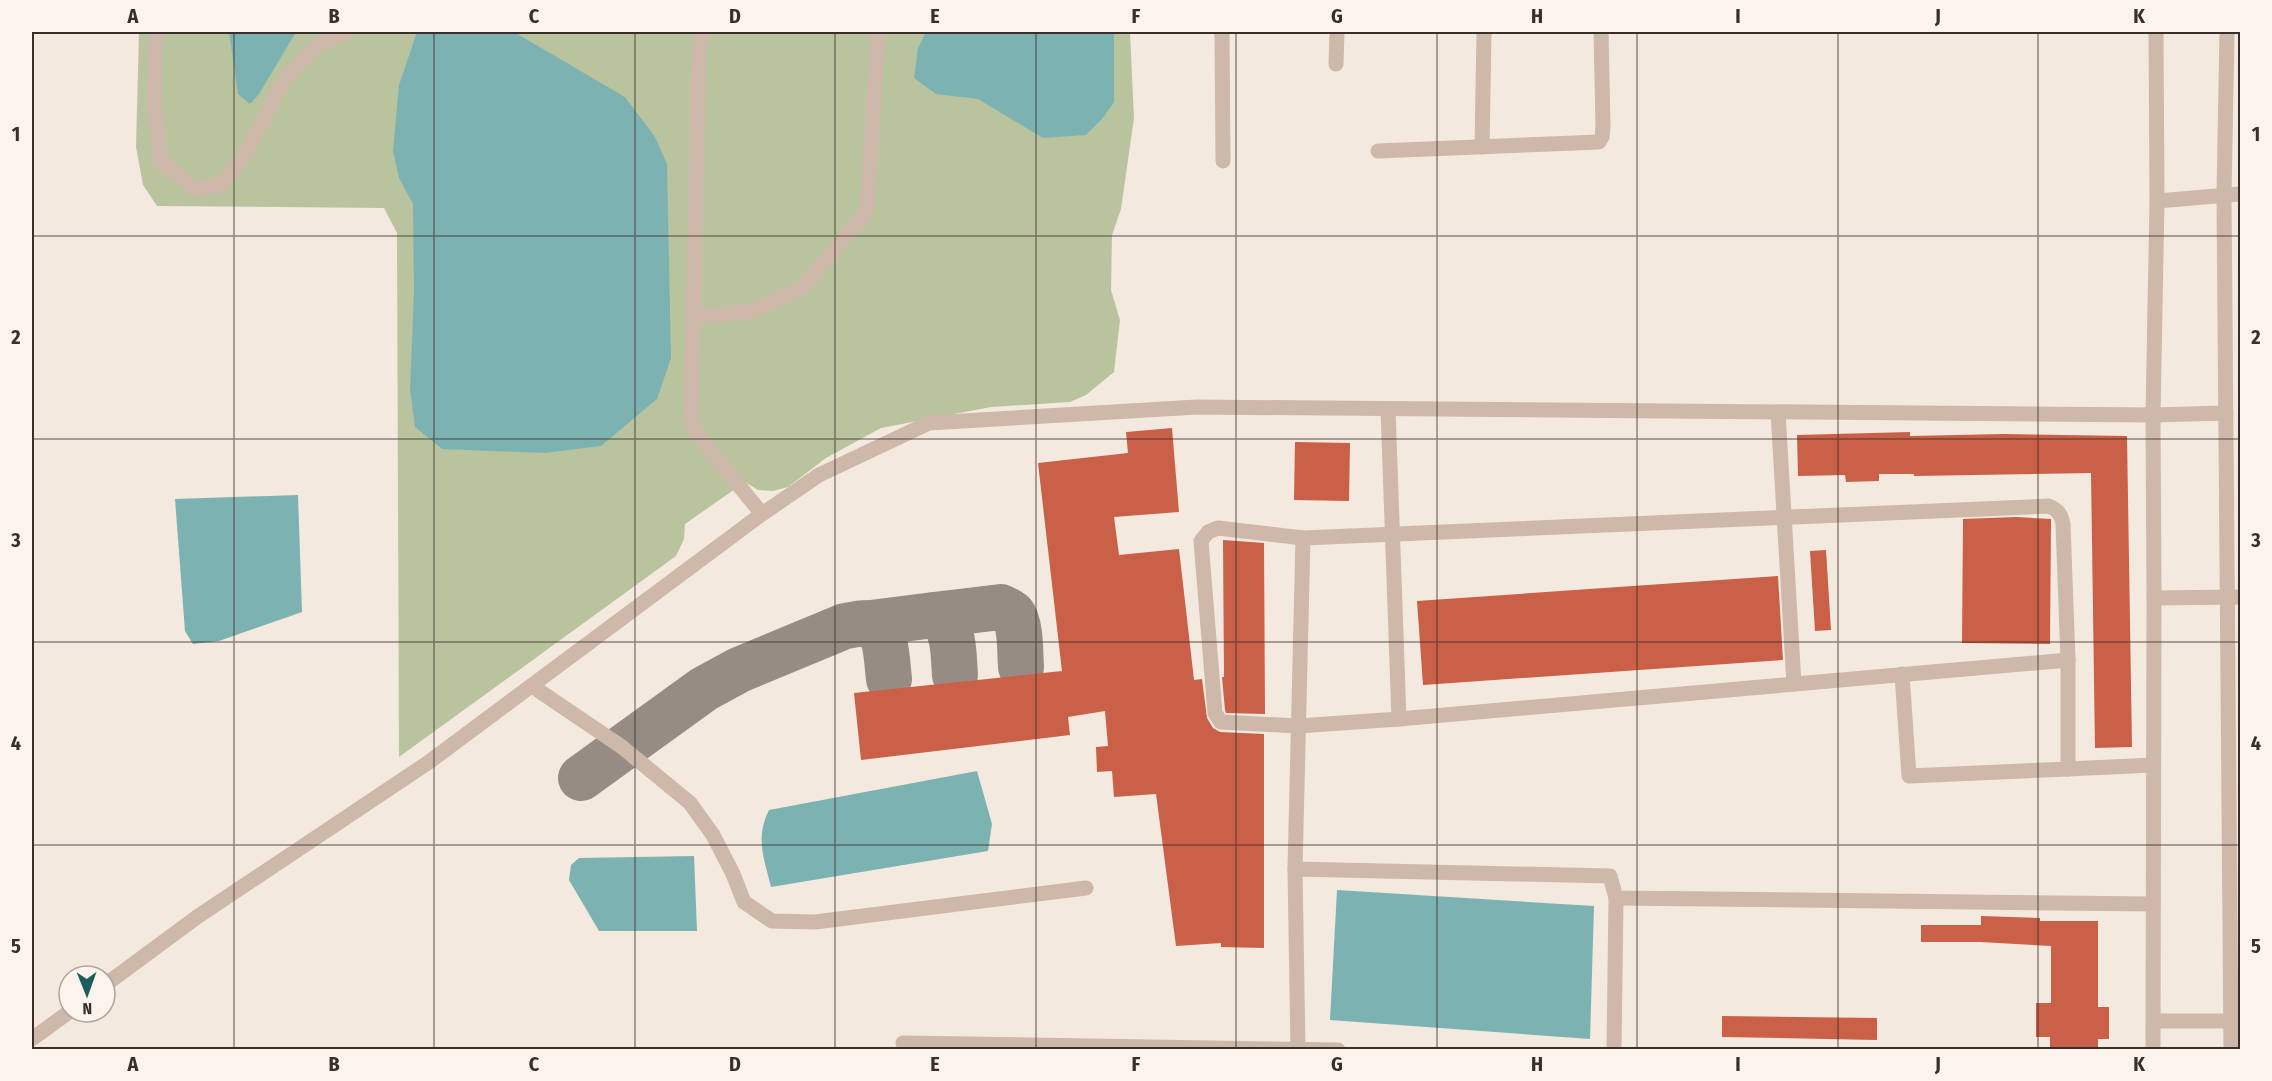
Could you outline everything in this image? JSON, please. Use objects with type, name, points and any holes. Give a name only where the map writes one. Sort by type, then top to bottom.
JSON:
[{"type":"street","points":[[156,32],[154,102],[161,161],[195,189],[222,184],[244,153],[286,77],[320,44],[347,32]]},
{"type":"street","points":[[702,32],[699,54],[692,420],[693,428],[762,514]]},
{"type":"street","points":[[694,317],[751,311],[802,288],[867,211],[878,32]]},
{"type":"street","points":[[1222,32],[1223,161]]},
{"type":"street","points":[[1336,32],[1336,64]]},
{"type":"street","points":[[1482,147],[1484,32]]},
{"type":"street","points":[[1378,151],[1599,141],[1602,137],[1601,32]]},
{"type":"street","points":[[2153,1050],[2153,415],[2157,201],[2156,32]]},
{"type":"street","points":[[2227,32],[2224,195],[2226,413],[2234,597],[2235,1021],[2231,1050]]},
{"type":"street","points":[[2157,201],[2241,194]]},
{"type":"street","points":[[117,976],[197,917],[429,762],[762,514],[819,475],[929,423],[1197,407],[2153,415],[2226,413]]},
{"type":"street","points":[[1388,409],[1399,719]]},
{"type":"street","points":[[1778,412],[1794,684]]},
{"type":"street","points":[[2067,660],[1399,719],[1298,726],[1221,722],[1217,719],[1201,541],[1208,532],[1218,528],[1304,538],[2049,506],[2061,515],[2063,524],[2067,660],[2068,769]]},
{"type":"street","points":[[1298,1049],[1295,868],[1304,538]]},
{"type":"street","points":[[2154,597],[2234,597]]},
{"type":"street","points":[[1902,674],[1909,776],[2153,765]]},
{"type":"street","points":[[532,686],[622,747],[690,803],[713,835],[744,902],[772,921],[815,921],[1086,888]]},
{"type":"street","points":[[1295,868],[1610,876],[1616,898],[1614,1050]]},
{"type":"street","points":[[1616,898],[2154,904]]},
{"type":"street","points":[[32,1039],[57,1021]]},
{"type":"street","points":[[2154,1021],[2235,1021]]},
{"type":"street","points":[[903,1043],[997,1047],[1338,1050]]},
{"type":"green space","points":[[139,32],[1130,32],[1134,118],[1121,209],[1112,235],[1111,290],[1120,320],[1114,372],[1086,395],[1070,402],[991,407],[881,428],[826,458],[788,487],[773,491],[758,490],[745,482],[685,524],[684,539],[676,556],[399,757],[397,233],[384,208],[157,206],[143,185],[136,147]]},
{"type":"water","points":[[229,32],[296,32],[259,94],[250,104],[238,94]]},
{"type":"water","points":[[417,32],[514,32],[625,97],[655,137],[667,164],[671,358],[657,399],[601,446],[545,453],[442,449],[415,427],[410,389],[414,292],[413,204],[399,178],[393,151],[399,85]]},
{"type":"water","points":[[926,32],[1114,32],[1114,102],[1102,119],[1086,135],[1043,138],[978,99],[936,94],[914,78],[918,48]]},
{"type":"water","points":[[298,495],[302,612],[219,641],[193,644],[185,631],[175,499]]},
{"type":"water","points":[[977,771],[992,824],[988,851],[771,887],[762,848],[762,830],[769,810]]},
{"type":"water","points":[[694,856],[697,931],[599,931],[569,880],[571,865],[579,858]]},
{"type":"water","points":[[1337,890],[1594,906],[1590,1039],[1330,1020]]},
{"type":"building","points":[[1172,428],[1179,512],[1114,517],[1119,555],[1179,549],[1194,680],[1202,679],[1207,718],[1213,728],[1220,732],[1264,734],[1264,948],[1221,947],[1221,943],[1176,946],[1156,794],[1114,797],[1112,771],[1097,772],[1096,747],[1108,746],[1105,711],[1068,717],[1070,735],[861,760],[854,693],[1062,671],[1038,463],[1128,453],[1126,432]]},
{"type":"building","points":[[1910,432],[1910,436],[2003,434],[2127,436],[2132,747],[2095,748],[2091,473],[1914,476],[1914,474],[1879,474],[1879,481],[1846,482],[1845,475],[1798,476],[1797,435]]},
{"type":"building","points":[[1295,442],[1350,443],[1349,501],[1294,500]]},
{"type":"building","points":[[2016,517],[2051,519],[2050,644],[1962,643],[1963,519]]},
{"type":"building","points":[[1223,540],[1264,543],[1265,714],[1226,713],[1225,710],[1222,677],[1224,677]]},
{"type":"building","points":[[1826,550],[1831,630],[1815,631],[1810,551]]},
{"type":"building","points":[[1778,576],[1783,660],[1423,685],[1417,601]]},
{"type":"building","points":[[1981,916],[2040,918],[2040,921],[2098,921],[2098,1007],[2109,1007],[2109,1039],[2098,1039],[2098,1050],[2050,1050],[2050,1037],[2036,1037],[2036,1003],[2051,1003],[2051,946],[1980,942],[1921,942],[1921,925],[1981,925]]},
{"type":"building","points":[[1722,1016],[1877,1018],[1877,1040],[1722,1037]]},
{"type":"taxiway","points":[[934,615],[1001,607],[1009,611],[1016,619],[1020,639],[1021,667]]},
{"type":"taxiway","points":[[863,624],[934,615],[941,619],[950,632],[955,675]]},
{"type":"taxiway","points":[[581,778],[704,689],[739,670],[845,626],[867,623],[878,628],[886,649],[889,679]]}]
